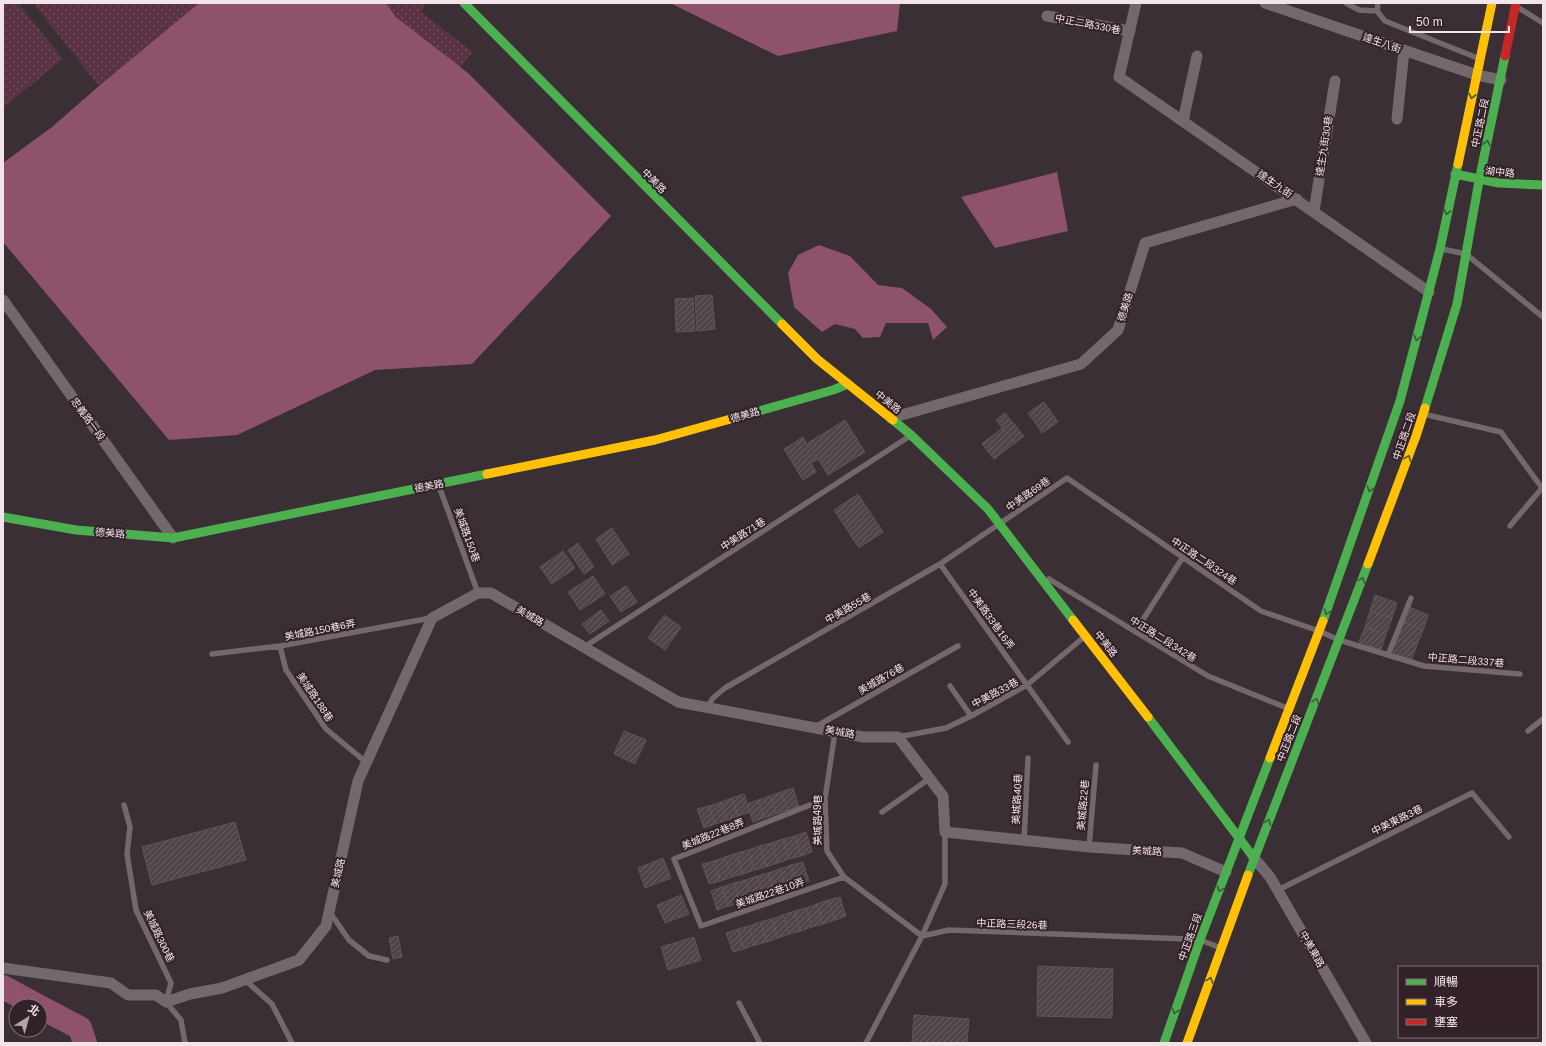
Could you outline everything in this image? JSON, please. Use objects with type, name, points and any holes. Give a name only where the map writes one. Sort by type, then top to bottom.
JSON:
[{"type":"main road","name":"中美路","points":[[464,3],[662,205],[818,359],[912,435],[988,509],[1207,793],[1254,858]]},
{"type":"main road","name":"中正路二段","points":[[1239,839],[1319,631],[1400,401],[1440,249],[1492,3]]},
{"type":"main road","name":"中正路二段","points":[[1254,858],[1339,640],[1423,414],[1457,304],[1478,181],[1501,80],[1516,4]]},
{"type":"main road","name":"湖中路","points":[[1455,174],[1478,181],[1530,186],[1543,185]]},
{"type":"main road","name":"德美路","points":[[3,517],[76,530],[173,538],[656,440],[833,390],[848,384]]},
{"type":"main road","name":"中正路三段","points":[[1164,1043],[1200,940],[1239,839]]},
{"type":"main road","points":[[1187,1043],[1254,858]]},
{"type":"street","points":[[1130,32],[1136,3]]},
{"type":"street","name":"達生八街","points":[[1265,3],[1477,75],[1501,80]]},
{"type":"street","name":"中正二路330巷","points":[[1048,16],[1130,32]]},
{"type":"street","name":"達生九街","points":[[1130,32],[1120,77],[1429,292]]},
{"type":"street","points":[[1397,119],[1404,51]]},
{"type":"street","points":[[1183,121],[1197,56]]},
{"type":"street","name":"達生九街30巷","points":[[1314,211],[1335,81]]},
{"type":"street","name":"德美路","points":[[891,418],[1081,364],[1118,330],[1145,243],[1297,199]]},
{"type":"street","name":"忠義路一段","points":[[3,300],[173,538]]},
{"type":"street","points":[[432,618],[478,593]]},
{"type":"street","name":"美城路","points":[[478,593],[491,593],[678,702],[863,737],[898,737]]},
{"type":"street","name":"美城路","points":[[166,1002],[190,994],[222,988],[299,960],[326,926],[358,782],[432,618]]},
{"type":"street","points":[[898,737],[943,796],[945,832]]},
{"type":"street","name":"美城路","points":[[945,832],[1024,842],[1182,852],[1226,872]]},
{"type":"street","name":"中美東路","points":[[1254,858],[1270,877],[1278,890],[1366,1043]]},
{"type":"street","points":[[3,968],[111,983],[128,995],[156,995],[166,1002]]},
{"type":"lane","points":[[1346,3],[1359,10],[1377,11]]},
{"type":"lane","points":[[1378,3],[1377,11],[1384,21],[1480,59]]},
{"type":"lane","points":[[1516,4],[1543,23]]},
{"type":"lane","points":[[1440,249],[1466,254],[1543,317]]},
{"type":"lane","points":[[1423,414],[1501,432],[1542,488],[1510,526]]},
{"type":"lane","name":"中美路71巷","points":[[584,647],[912,435]]},
{"type":"lane","name":"中正路二段324巷","points":[[1067,478],[1261,611],[1319,631],[1339,640]]},
{"type":"lane","name":"中美路69巷","points":[[1000,525],[1067,478]]},
{"type":"lane","name":"美城路150巷","points":[[438,484],[478,593]]},
{"type":"lane","name":"中美路55巷","points":[[707,708],[713,698],[725,688],[940,564],[1000,525]]},
{"type":"lane","points":[[1135,632],[1183,557]]},
{"type":"lane","name":"中美路33巷16弄","points":[[940,564],[1068,742]]},
{"type":"lane","name":"中正路二段342巷","points":[[1035,570],[1208,676],[1289,709]]},
{"type":"lane","points":[[1388,655],[1411,598]]},
{"type":"lane","name":"美城路150巷6弄","points":[[212,654],[280,646],[432,618]]},
{"type":"lane","name":"中美路33巷","points":[[898,737],[946,728],[971,716],[1027,685],[1086,635]]},
{"type":"lane","name":"中正路二段337巷","points":[[1339,640],[1424,666],[1520,674]]},
{"type":"lane","name":"美城路188巷","points":[[280,646],[286,670],[326,729],[367,763]]},
{"type":"lane","name":"美城路76巷","points":[[814,728],[958,646]]},
{"type":"lane","points":[[950,686],[971,716]]},
{"type":"lane","points":[[1528,731],[1543,719]]},
{"type":"lane","name":"美城路49巷","points":[[835,732],[825,800],[826,851],[844,877],[922,936]]},
{"type":"lane","name":"美城路40巷","points":[[1024,842],[1028,758]]},
{"type":"lane","name":"美城路22巷","points":[[1089,847],[1096,765]]},
{"type":"lane","points":[[882,812],[929,778]]},
{"type":"lane","name":"中美東路3巷","points":[[1278,890],[1472,793],[1509,837]]},
{"type":"lane","name":"美城路22巷8弄","points":[[701,926],[674,859],[825,800]]},
{"type":"lane","name":"美城路300巷","points":[[124,805],[130,827],[127,854],[136,910],[171,983],[166,1002]]},
{"type":"lane","points":[[866,1043],[922,936],[945,884],[945,832]]},
{"type":"lane","name":"美城路22巷10弄","points":[[701,926],[844,877]]},
{"type":"lane","points":[[329,911],[349,940],[369,956],[387,960]]},
{"type":"lane","name":"中正路三段26巷","points":[[922,936],[949,930],[1200,940],[1221,948]]},
{"type":"lane","points":[[245,980],[272,1004],[286,1034],[292,1043]]},
{"type":"lane","points":[[166,1002],[181,1020],[185,1043]]},
{"type":"lane","points":[[739,1002],[760,1043]]},
{"type":"shaded area","points":[[3,3],[18,3],[63,59],[3,108]]},
{"type":"shaded area","points":[[33,3],[199,3],[99,86]]},
{"type":"shaded area","points":[[199,3],[386,3],[396,17],[468,73],[611,216],[472,364],[375,370],[237,435],[169,440],[3,242],[3,163],[52,127]]},
{"type":"shaded area","points":[[386,3],[426,3],[421,12],[473,52],[460,67],[396,17]]},
{"type":"shaded area","points":[[670,3],[900,3],[897,31],[778,56]]},
{"type":"shaded area","points":[[1057,172],[1068,231],[995,248],[961,197]]},
{"type":"shaded area","points":[[819,245],[850,256],[878,285],[902,288],[931,309],[947,327],[933,340],[928,323],[886,323],[880,337],[863,338],[855,329],[835,324],[822,332],[794,307],[788,273],[798,255]]},
{"type":"building","points":[[712,295],[715,329],[697,331],[695,296]]},
{"type":"building","points":[[693,298],[695,331],[676,332],[675,299]]},
{"type":"building","points":[[1044,402],[1058,422],[1042,433],[1028,413]]},
{"type":"building","points":[[1005,413],[1024,436],[1015,443],[996,420]]},
{"type":"building","points":[[845,420],[865,452],[828,475],[808,443]]},
{"type":"building","points":[[1002,428],[1015,443],[994,459],[982,444]]},
{"type":"building","points":[[803,437],[817,460],[811,463],[816,472],[803,480],[784,449]]},
{"type":"building","points":[[858,494],[883,532],[859,548],[834,510]]},
{"type":"building","points":[[612,528],[629,554],[612,565],[596,539]]},
{"type":"building","points":[[578,543],[594,567],[584,574],[568,550]]},
{"type":"building","points":[[563,551],[575,568],[552,584],[540,567]]},
{"type":"building","points":[[593,576],[605,594],[580,610],[568,592]]},
{"type":"building","points":[[626,586],[637,602],[621,612],[610,596]]},
{"type":"building","points":[[1375,595],[1397,603],[1392,618],[1370,611]]},
{"type":"building","points":[[1409,607],[1428,615],[1423,630],[1403,622]]},
{"type":"building","points":[[601,610],[609,621],[590,634],[582,624]]},
{"type":"building","points":[[1370,611],[1392,618],[1386,634],[1365,627]]},
{"type":"building","points":[[664,615],[681,627],[665,650],[648,638]]},
{"type":"building","points":[[1403,622],[1423,630],[1417,645],[1397,638]]},
{"type":"building","points":[[1365,627],[1386,634],[1381,650],[1359,642]]},
{"type":"building","points":[[1397,638],[1417,645],[1411,661],[1391,653]]},
{"type":"building","points":[[624,731],[646,740],[635,764],[614,754]]},
{"type":"building","points":[[793,788],[799,807],[788,810],[781,792]]},
{"type":"building","points":[[781,792],[788,810],[776,814],[770,796]]},
{"type":"building","points":[[744,794],[750,812],[738,816],[732,798]]},
{"type":"building","points":[[770,796],[776,814],[764,818],[758,800]]},
{"type":"building","points":[[732,798],[738,816],[727,820],[721,802]]},
{"type":"building","points":[[758,800],[764,818],[753,822],[747,804]]},
{"type":"building","points":[[721,802],[727,820],[715,824],[709,806]]},
{"type":"building","points":[[709,806],[715,824],[704,828],[697,809]]},
{"type":"building","points":[[235,822],[246,860],[152,885],[142,847]]},
{"type":"building","points":[[806,832],[812,852],[801,856],[795,836]]},
{"type":"building","points":[[795,836],[801,856],[789,859],[783,839]]},
{"type":"building","points":[[783,839],[789,859],[778,863],[771,843]]},
{"type":"building","points":[[771,843],[778,863],[766,867],[760,846]]},
{"type":"building","points":[[760,846],[766,867],[755,870],[748,850]]},
{"type":"building","points":[[748,850],[755,870],[743,874],[737,853]]},
{"type":"building","points":[[737,853],[743,874],[732,877],[725,857]]},
{"type":"building","points":[[725,857],[732,877],[720,881],[714,861]]},
{"type":"building","points":[[663,858],[671,878],[645,888],[638,868]]},
{"type":"building","points":[[714,861],[720,881],[709,884],[702,864]]},
{"type":"building","points":[[803,862],[809,881],[797,885],[791,865]]},
{"type":"building","points":[[791,865],[797,885],[786,888],[780,869]]},
{"type":"building","points":[[780,869],[786,888],[775,892],[768,873]]},
{"type":"building","points":[[768,873],[775,892],[763,895],[757,876]]},
{"type":"building","points":[[757,876],[763,895],[752,899],[745,880]]},
{"type":"building","points":[[745,880],[752,899],[740,903],[734,883]]},
{"type":"building","points":[[734,883],[740,903],[728,906],[722,887]]},
{"type":"building","points":[[722,887],[728,906],[717,910],[711,891]]},
{"type":"building","points":[[681,895],[689,914],[665,923],[657,905]]},
{"type":"building","points":[[840,897],[846,916],[835,920],[828,900]]},
{"type":"building","points":[[828,900],[835,920],[823,924],[817,904]]},
{"type":"building","points":[[817,904],[823,924],[812,927],[806,908]]},
{"type":"building","points":[[806,908],[812,927],[801,931],[794,911]]},
{"type":"building","points":[[794,911],[801,931],[789,934],[783,915]]},
{"type":"building","points":[[783,915],[789,934],[778,938],[772,919]]},
{"type":"building","points":[[772,919],[778,938],[767,942],[760,922]]},
{"type":"building","points":[[760,922],[767,942],[755,945],[749,926]]},
{"type":"building","points":[[749,926],[755,945],[744,949],[738,929]]},
{"type":"building","points":[[738,929],[744,949],[733,952],[726,933]]},
{"type":"building","points":[[398,936],[402,957],[393,959],[389,938]]},
{"type":"building","points":[[694,937],[701,960],[668,970],[661,947]]},
{"type":"building","points":[[1038,966],[1113,969],[1112,1018],[1037,1016]]},
{"type":"building","points":[[914,1015],[969,1019],[967,1043],[912,1043]]},
{"type":"waterway","points":[[3,987],[23,998]]},
{"type":"waterway","points":[[48,1011],[80,1028],[85,1043]]},
{"type":"traffic: fast","points":[[464,3],[782,324]]},
{"type":"traffic: fast","points":[[1425,408],[1457,304],[1479,181],[1505,56]]},
{"type":"traffic: fast","points":[[1323,621],[1400,401],[1440,249],[1458,164]]},
{"type":"traffic: fast","points":[[1455,174],[1499,183],[1543,185]]},
{"type":"traffic: fast","points":[[745,415],[833,390],[848,384]]},
{"type":"traffic: fast","points":[[893,420],[911,435],[988,509],[1073,620]]},
{"type":"traffic: fast","points":[[3,517],[76,530],[173,538],[487,474]]},
{"type":"traffic: fast","points":[[1248,875],[1368,564]]},
{"type":"traffic: fast","points":[[1148,717],[1254,858]]},
{"type":"traffic: fast","points":[[1164,1043],[1200,940],[1270,758]]},
{"type":"traffic: slow","points":[[1458,164],[1492,3]]},
{"type":"traffic: slow","points":[[782,324],[817,359],[893,420]]},
{"type":"traffic: slow","points":[[1368,564],[1425,408]]},
{"type":"traffic: slow","points":[[487,474],[655,440],[745,415]]},
{"type":"traffic: slow","points":[[1073,620],[1148,717]]},
{"type":"traffic: slow","points":[[1270,758],[1323,621]]},
{"type":"traffic: slow","points":[[1187,1043],[1248,875]]},
{"type":"traffic: jam","points":[[1505,56],[1516,3]]}]
